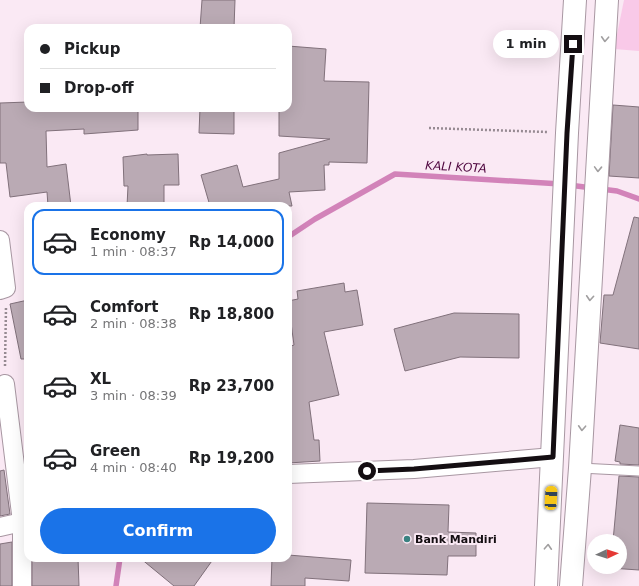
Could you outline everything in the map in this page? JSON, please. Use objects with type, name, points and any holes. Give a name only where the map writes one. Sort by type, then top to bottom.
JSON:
[{"type":"street","points":[[546,586],[567,133],[576,0]]},
{"type":"street","points":[[570,586],[580,468],[607,0]]},
{"type":"street","points":[[0,240],[3,289]]},
{"type":"street","points":[[5,384],[22,522],[22,586]]},
{"type":"street","points":[[292,474],[414,469],[553,457]]},
{"type":"street","points":[[0,527],[22,522]]},
{"type":"lane","points":[[580,468],[639,471]]},
{"type":"path","points":[[429,128],[567,133]]},
{"type":"path","points":[[3,289],[5,384]]},
{"type":"shaded area","points":[[624,0],[639,0],[639,51],[614,49]]},
{"type":"building","points":[[202,0],[235,0],[234,24],[200,24]]},
{"type":"building","points":[[292,46],[326,49],[324,81],[369,82],[367,163],[329,162],[329,165],[324,165],[325,190],[289,192],[291,202],[209,202],[201,175],[237,165],[243,187],[279,179],[279,153],[330,139],[279,136],[279,112],[292,112]]},
{"type":"building","points":[[24,102],[24,112],[138,112],[138,130],[84,134],[84,129],[46,131],[47,167],[66,164],[71,202],[48,202],[47,192],[10,197],[6,163],[0,163],[0,103]]},
{"type":"building","points":[[613,105],[639,107],[639,178],[609,176]]},
{"type":"building","points":[[200,112],[234,112],[234,134],[199,133]]},
{"type":"building","points":[[147,154],[178,154],[179,185],[164,185],[164,202],[127,202],[128,186],[124,186],[123,157]]},
{"type":"building","points":[[634,217],[639,218],[639,349],[600,343],[604,295],[613,295]]},
{"type":"building","points":[[344,283],[345,292],[357,290],[363,325],[324,332],[339,395],[309,402],[314,440],[319,440],[320,461],[292,463],[292,346],[294,345],[292,330],[292,300],[298,299],[297,291]]},
{"type":"building","points":[[24,301],[24,359],[21,359],[10,304]]},
{"type":"building","points":[[454,313],[519,314],[519,358],[460,357],[405,371],[394,329]]},
{"type":"building","points":[[620,425],[639,428],[639,465],[620,464],[620,462],[615,461]]},
{"type":"building","points":[[4,470],[10,514],[0,516],[0,471]]},
{"type":"building","points":[[619,476],[639,477],[639,570],[627,569],[627,534],[614,534]]},
{"type":"building","name":"Bank Mandiri","points":[[367,503],[449,505],[448,532],[476,533],[476,556],[448,556],[447,575],[365,573]]},
{"type":"building","points":[[12,542],[12,586],[0,586],[0,544]]},
{"type":"building","points":[[292,555],[351,560],[349,581],[305,578],[305,586],[271,586],[272,562],[292,562]]},
{"type":"building","points":[[32,562],[78,562],[79,586],[32,586]]},
{"type":"building","points":[[145,562],[211,562],[194,586],[174,586]]},
{"type":"waterway","name":"KALI KOTA","points":[[292,234],[315,219],[395,174],[561,184]]},
{"type":"waterway","name":"KALI KOTA","points":[[569,185],[592,188]]},
{"type":"waterway","name":"KALI KOTA","points":[[601,189],[617,191],[639,199]]},
{"type":"waterway","name":"KALI KOTA","points":[[116,586],[119,562]]},
{"type":"place","name":"Bank Mandiri","points":[[407,539]]},
{"type":"route","points":[[367,471],[414,469],[553,457],[567,133],[573,44]]}]
